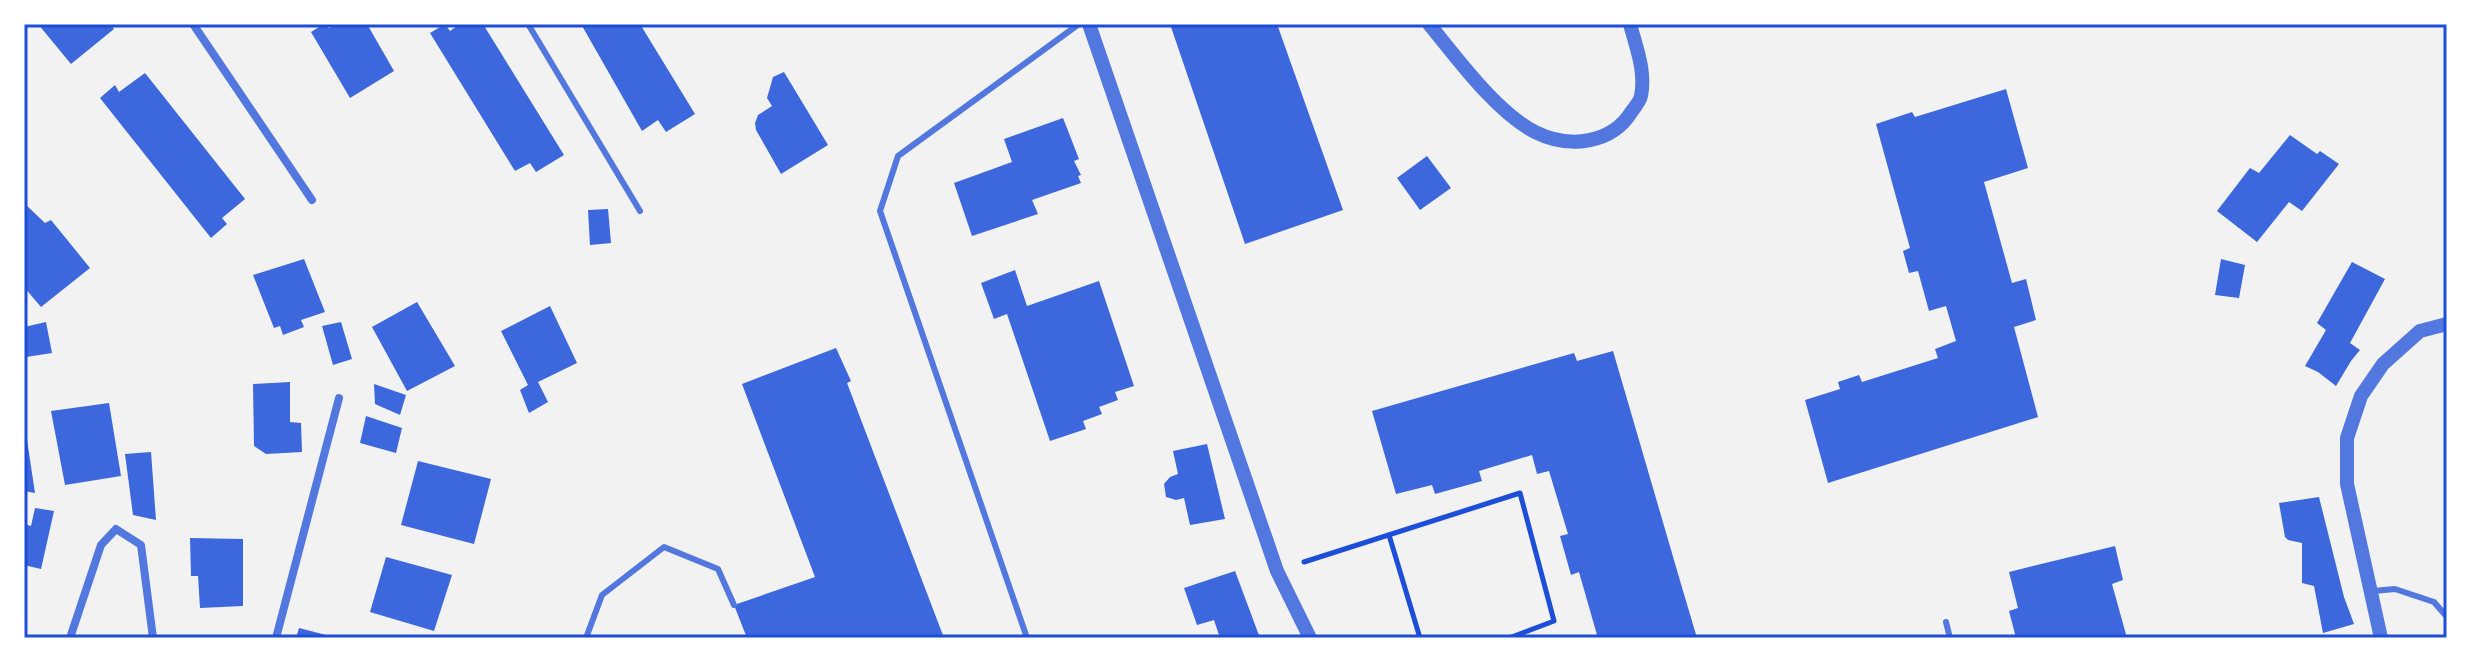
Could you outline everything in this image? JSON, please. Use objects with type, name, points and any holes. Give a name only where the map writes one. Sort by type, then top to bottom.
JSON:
[{"type":"street","points":[[193,24],[312,200]]},
{"type":"street","points":[[1089,24],[1277,571],[1310,638]]},
{"type":"street","points":[[1429,24],[1492,99],[1534,131],[1559,140],[1593,141],[1624,124],[1641,97],[1642,69],[1630,24]]},
{"type":"street","points":[[2381,638],[2347,484],[2347,438],[2361,396],[2383,364],[2420,331],[2447,324]]},
{"type":"street","points":[[276,638],[339,398]]},
{"type":"street","points":[[70,638],[101,545],[116,529],[141,545],[153,638]]},
{"type":"lane","points":[[528,24],[640,211]]},
{"type":"lane","points":[[1027,638],[880,211],[898,156],[1079,24]]},
{"type":"lane","points":[[586,638],[602,595],[664,547],[718,569],[734,605]]},
{"type":"lane","points":[[2369,591],[2395,589],[2421,597],[2434,602],[2447,617]]},
{"type":"lane","points":[[1946,622],[1950,638]]},
{"type":"path","points":[[1277,571],[1520,493],[1554,621],[1509,638]]},
{"type":"path","points":[[1389,535],[1420,638]]},
{"type":"building","points":[[38,24],[110,24],[114,29],[71,64]]},
{"type":"building","points":[[324,24],[329,28],[336,24],[367,24],[394,71],[350,98],[311,32]]},
{"type":"building","points":[[445,24],[450,31],[460,24],[483,24],[564,155],[536,172],[530,163],[515,171],[430,33]]},
{"type":"building","points":[[581,24],[640,24],[695,114],[666,132],[658,120],[642,131]]},
{"type":"building","points":[[1170,24],[1277,24],[1343,210],[1245,244]]},
{"type":"building","points":[[784,72],[828,145],[781,174],[755,123],[758,115],[772,106],[767,98],[773,77]]},
{"type":"building","points":[[145,73],[245,199],[222,218],[227,224],[211,238],[100,98],[115,85],[119,92]]},
{"type":"building","points":[[2006,89],[2028,168],[1984,182],[2012,283],[2026,279],[2036,320],[2014,327],[2038,417],[1828,483],[1805,400],[1840,389],[1838,382],[1859,375],[1862,382],[1938,358],[1935,349],[1956,341],[1946,306],[1929,311],[1918,271],[1909,273],[1903,251],[1910,248],[1876,124],[1912,112],[1915,117]]},
{"type":"building","points":[[1063,118],[1079,159],[1074,161],[1081,175],[1078,176],[1081,183],[1032,200],[1038,214],[972,236],[954,183],[1012,162],[1004,139]]},
{"type":"building","points":[[2290,135],[2317,154],[2320,151],[2339,164],[2302,211],[2289,202],[2257,242],[2217,211],[2250,168],[2259,173]]},
{"type":"building","points":[[1427,156],[1451,188],[1420,210],[1397,178]]},
{"type":"building","points":[[24,203],[45,223],[51,220],[90,268],[41,307],[24,287]]},
{"type":"building","points":[[608,209],[611,243],[590,245],[588,210]]},
{"type":"building","points":[[304,259],[325,312],[301,320],[304,327],[283,335],[280,326],[274,328],[253,275]]},
{"type":"building","points":[[2221,259],[2245,265],[2239,298],[2215,295]]},
{"type":"building","points":[[2352,262],[2385,279],[2350,343],[2360,350],[2336,386],[2305,366],[2326,330],[2317,323]]},
{"type":"building","points":[[1015,270],[1027,306],[1099,281],[1134,386],[1115,392],[1118,400],[1099,407],[1102,414],[1083,421],[1086,429],[1050,441],[1007,314],[994,319],[981,283]]},
{"type":"building","points":[[417,302],[455,366],[407,391],[372,327]]},
{"type":"building","points":[[550,306],[577,363],[538,382],[548,402],[529,413],[520,390],[528,385],[501,331]]},
{"type":"building","points":[[46,322],[52,353],[26,357],[24,327]]},
{"type":"building","points":[[341,322],[352,359],[333,365],[322,326]]},
{"type":"building","points":[[836,348],[851,381],[847,383],[944,638],[747,638],[734,605],[815,577],[742,384]]},
{"type":"building","points":[[1613,351],[1697,638],[1588,638],[1597,635],[1579,572],[1571,575],[1560,536],[1568,534],[1549,471],[1537,474],[1532,455],[1479,471],[1482,481],[1435,494],[1432,485],[1396,494],[1372,411],[1574,353],[1577,361]]},
{"type":"building","points":[[290,382],[290,422],[301,423],[302,452],[266,454],[254,446],[253,384]]},
{"type":"building","points":[[374,384],[406,395],[400,415],[375,404]]},
{"type":"building","points":[[109,403],[121,476],[65,485],[51,411]]},
{"type":"building","points":[[366,416],[402,428],[396,453],[360,443]]},
{"type":"building","points":[[26,433],[35,493],[24,491]]},
{"type":"building","points":[[1207,444],[1225,519],[1190,525],[1184,498],[1176,500],[1166,497],[1164,484],[1178,474],[1173,451]]},
{"type":"building","points":[[151,452],[156,520],[133,515],[125,454]]},
{"type":"building","points":[[418,461],[491,479],[474,544],[401,525]]},
{"type":"building","points":[[2319,497],[2344,597],[2354,624],[2323,633],[2314,586],[2302,583],[2302,543],[2285,537],[2279,503]]},
{"type":"building","points":[[35,508],[54,511],[41,569],[24,565],[24,524],[31,526]]},
{"type":"building","points":[[190,538],[243,539],[243,606],[200,608],[198,576],[191,576]]},
{"type":"building","points":[[2115,546],[2123,580],[2112,584],[2127,638],[2016,638],[2009,611],[2018,608],[2009,572]]},
{"type":"building","points":[[386,557],[452,575],[434,631],[370,612]]},
{"type":"building","points":[[1235,571],[1260,638],[1220,638],[1214,620],[1197,625],[1184,588]]},
{"type":"building","points":[[299,628],[334,637],[296,638]]}]
